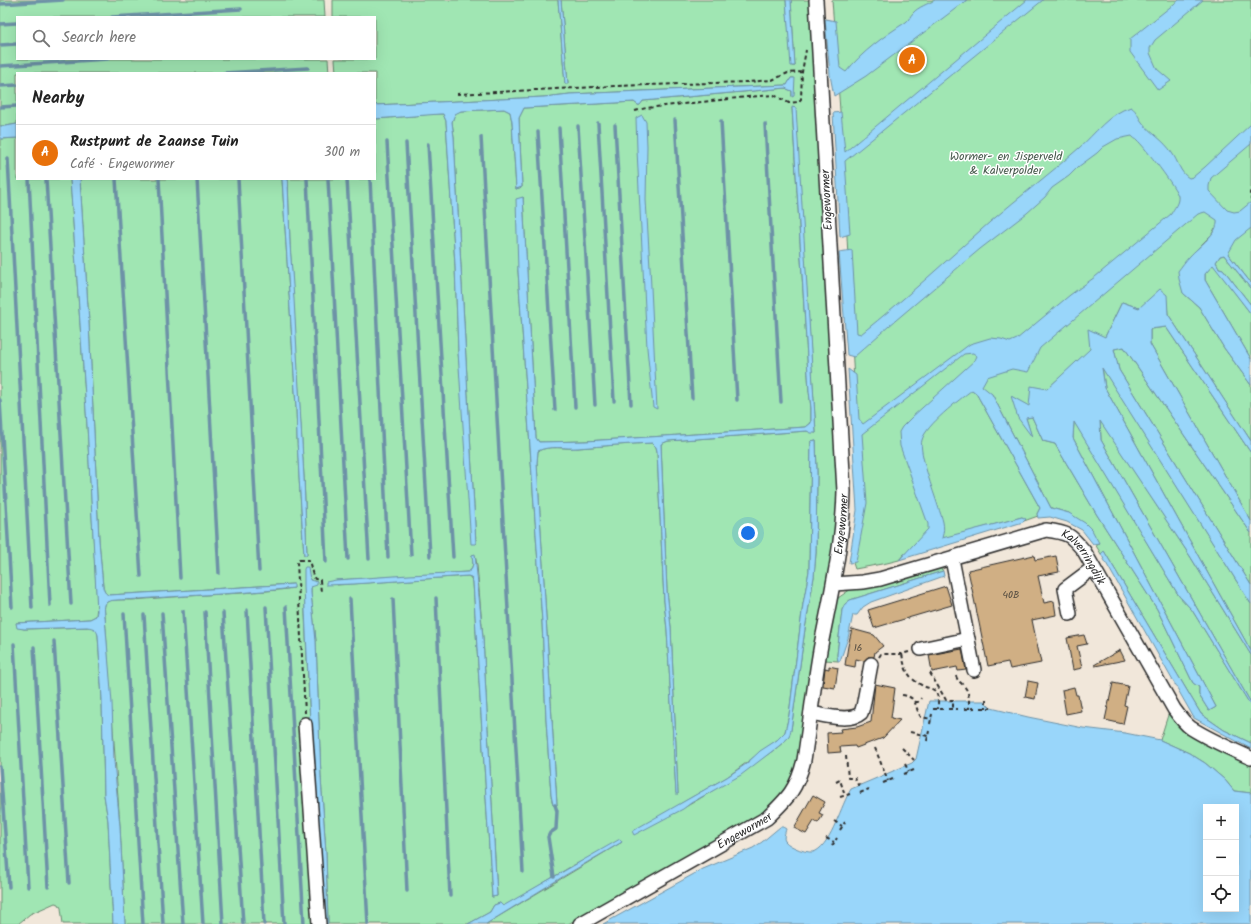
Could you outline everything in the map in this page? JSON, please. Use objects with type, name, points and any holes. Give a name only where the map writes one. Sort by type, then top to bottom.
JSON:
[{"type":"street","name":"Engewormer","points":[[580,924],[767,818],[791,794],[800,777],[804,760],[821,646],[834,584],[844,514],[844,491],[816,0]]},
{"type":"street","name":"Kalverringdijk","points":[[834,584],[880,579],[952,559],[1046,530],[1062,532],[1073,538],[1084,551],[1174,709],[1182,719],[1191,727],[1221,745],[1251,758]]},
{"type":"street","points":[[952,559],[974,670]]},
{"type":"street","points":[[1070,614],[1065,589],[1093,568]]},
{"type":"street","points":[[921,649],[968,639]]},
{"type":"street","points":[[811,713],[845,718],[860,713],[864,707],[871,664]]},
{"type":"street","points":[[305,724],[319,924]]},
{"type":"path","points":[[635,111],[646,108],[774,95],[789,104],[798,102],[801,99],[802,72],[804,64]]},
{"type":"path","points":[[457,94],[615,86],[747,82],[772,80],[788,73],[802,72]]},
{"type":"path","points":[[1250,192],[1251,200]]},
{"type":"path","points":[[305,724],[297,562],[299,560],[309,560],[313,576],[321,582],[322,592]]},
{"type":"path","points":[[871,664],[881,654],[902,654],[921,649]]},
{"type":"path","points":[[902,654],[904,664],[910,677],[915,682],[936,692],[938,709]]},
{"type":"path","points":[[930,673],[946,700],[953,700],[953,709]]},
{"type":"path","points":[[956,676],[957,680],[968,693],[969,708]]},
{"type":"path","points":[[902,695],[909,696],[915,702],[921,717],[932,719]]},
{"type":"path","points":[[915,702],[918,702],[921,698]]},
{"type":"path","points":[[986,699],[986,708]]},
{"type":"path","points":[[964,709],[975,708]]},
{"type":"path","points":[[980,708],[991,708]]},
{"type":"path","points":[[933,709],[943,709]]},
{"type":"path","points":[[948,709],[958,709]]},
{"type":"path","points":[[930,724],[932,714]]},
{"type":"path","points":[[927,741],[929,731]]},
{"type":"path","points":[[910,732],[928,736]]},
{"type":"path","points":[[875,748],[888,781]]},
{"type":"path","points":[[902,748],[914,760]]},
{"type":"path","points":[[846,756],[848,778],[855,778],[858,784],[861,783],[864,791]]},
{"type":"path","points":[[905,764],[909,772]]},
{"type":"path","points":[[904,774],[914,770]]},
{"type":"path","points":[[883,783],[893,779]]},
{"type":"path","points":[[836,782],[840,780],[845,795]]},
{"type":"path","points":[[860,793],[869,789]]},
{"type":"path","points":[[840,797],[850,794]]},
{"type":"path","points":[[834,822],[842,826]]},
{"type":"path","points":[[840,830],[845,822]]},
{"type":"path","points":[[826,838],[834,842]]},
{"type":"path","points":[[832,846],[837,838]]},
{"type":"green space","points":[[0,0],[324,0],[325,16],[16,16],[16,60],[328,60],[329,72],[16,72],[16,124],[0,126]]},
{"type":"green space","points":[[333,0],[558,0],[565,84],[568,83],[561,0],[786,0],[792,66],[795,66],[791,0],[809,0],[826,247],[839,487],[838,523],[795,775],[770,810],[568,924],[486,924],[622,842],[572,866],[503,907],[500,903],[494,905],[490,912],[468,924],[328,924],[316,641],[311,593],[311,587],[317,582],[310,580],[309,575],[305,596],[305,614],[322,924],[125,924],[120,826],[105,611],[106,603],[115,600],[242,593],[294,588],[293,584],[109,595],[104,591],[99,540],[89,323],[80,180],[282,180],[304,555],[307,555],[304,477],[290,244],[288,180],[376,180],[376,119],[443,114],[446,121],[455,265],[458,352],[476,544],[452,122],[455,113],[461,111],[504,109],[510,112],[512,122],[516,189],[522,187],[519,118],[524,108],[634,102],[640,105],[643,101],[787,88],[792,91],[792,96],[794,78],[791,78],[787,85],[570,94],[544,97],[376,105],[376,72],[336,72],[335,60],[376,60],[376,16],[333,16]],"holes":[[[792,108],[795,108],[816,433],[807,431],[668,441],[661,444],[678,794],[676,793],[656,447],[652,443],[578,448],[547,448],[538,451],[537,463],[557,805],[553,805],[546,720],[542,622],[518,271],[523,197],[536,438],[539,442],[586,441],[806,427],[811,423],[811,408]],[[816,440],[816,553],[814,577],[791,730],[786,740],[778,747],[700,798],[666,817],[680,804],[727,777],[777,740],[785,732],[789,715],[803,604],[809,571],[811,441]],[[472,555],[475,555],[477,565],[483,638],[497,896],[492,897],[473,582],[468,576],[337,585],[336,580],[468,572],[471,570],[473,564]]]},
{"type":"green space","name":"Wormer- en Jisperveld & Kalverpolder","points":[[832,0],[1251,0],[1251,283],[1228,254],[1215,228],[1212,234],[1189,257],[1183,293],[1199,307],[1224,348],[1251,385],[1251,441],[1168,314],[1166,295],[1139,308],[1122,302],[1105,337],[1029,407],[1012,397],[1031,435],[1026,418],[1032,417],[1043,441],[1055,444],[1097,515],[1157,609],[1193,683],[1199,687],[1199,695],[1209,711],[1216,707],[1073,438],[1074,421],[1179,596],[1192,610],[1251,706],[1251,743],[1224,730],[1201,714],[1104,551],[1101,554],[1095,544],[1099,543],[1069,513],[1051,508],[992,394],[972,390],[976,393],[1040,508],[1037,514],[1038,516],[1024,521],[1025,519],[1022,517],[941,539],[904,554],[899,560],[855,569],[853,563],[860,510],[843,152]]},
{"type":"green space","points":[[16,138],[16,180],[70,180],[87,425],[97,605],[96,616],[90,619],[16,623],[20,628],[24,629],[91,627],[97,630],[102,699],[104,795],[108,821],[113,924],[63,924],[61,908],[59,904],[55,903],[30,914],[18,924],[0,924],[0,139]]},
{"type":"green space","points":[[1224,255],[1251,289],[1251,305],[1223,269],[1219,268],[1216,262],[1220,256]]},
{"type":"green space","points":[[1213,264],[1251,314],[1251,359],[1205,280],[1205,274]]},
{"type":"green space","points":[[1166,327],[1251,453],[1251,521],[1150,344],[1150,329]]},
{"type":"green space","points":[[1124,347],[1251,533],[1251,585],[1119,370],[1114,349]]},
{"type":"green space","points":[[1102,367],[1251,604],[1251,651],[1105,388]]},
{"type":"green space","points":[[1100,420],[1190,556],[1251,655],[1251,703],[1101,440]]},
{"type":"green space","points":[[941,568],[943,571],[850,600],[845,604],[842,610],[837,655],[838,661],[825,660],[835,603],[838,598],[851,589]]},
{"type":"green space","points":[[1169,712],[1207,744],[1251,765],[1251,793],[1234,791],[1225,780],[1205,763],[1189,753],[1160,740]]},
{"type":"water","points":[[558,0],[561,0],[568,84],[565,84]]},
{"type":"water","points":[[786,0],[791,0],[795,66],[791,66]]},
{"type":"water","points":[[935,0],[967,0],[866,76],[834,96],[830,75],[825,19],[836,21],[840,68],[846,72],[874,45],[907,21],[915,11]]},
{"type":"water","points":[[1027,0],[1043,0],[845,161],[850,234],[840,237],[833,113],[841,112],[845,152]]},
{"type":"water","points":[[1179,0],[1203,0],[1155,40],[1150,48],[1150,53],[1157,69],[1171,81],[1158,90],[1130,52],[1130,39]]},
{"type":"water","points":[[791,78],[795,78],[794,96],[792,97],[792,91],[786,88],[643,101],[640,105],[634,102],[524,108],[519,118],[522,187],[516,189],[512,122],[510,112],[504,109],[461,111],[455,114],[452,122],[476,544],[471,544],[458,352],[455,265],[446,121],[443,114],[376,119],[376,105],[544,97],[570,94],[787,85]]},
{"type":"water","points":[[792,107],[796,108],[816,433],[807,431],[668,441],[661,444],[678,794],[676,794],[656,447],[652,443],[578,448],[547,448],[538,451],[537,463],[557,805],[553,805],[546,720],[542,622],[518,271],[516,199],[523,197],[536,438],[539,442],[586,441],[806,427],[811,423],[811,408]]},
{"type":"water","points":[[1131,107],[1135,110],[1145,126],[1169,148],[1181,170],[1189,178],[1193,177],[1205,167],[1251,124],[1251,144],[1211,178],[1209,191],[1227,210],[1234,212],[1240,211],[1251,202],[1251,228],[1236,240],[1228,254],[1251,283],[1251,289],[1224,255],[1220,256],[1216,262],[1219,268],[1223,269],[1251,305],[1251,314],[1213,265],[1205,274],[1205,280],[1251,359],[1251,385],[1224,348],[1199,307],[1183,293],[1178,271],[1188,258],[1207,240],[1217,225],[1217,220],[1205,212],[1198,214],[1040,348],[1028,372],[1012,369],[987,377],[982,386],[992,394],[1051,508],[1069,513],[1085,523],[1092,530],[1099,543],[1093,544],[1082,530],[1067,522],[1050,517],[1038,518],[1037,514],[1040,508],[976,393],[972,390],[936,420],[922,440],[921,445],[924,462],[943,522],[944,529],[942,538],[1022,517],[1026,519],[1023,522],[899,560],[928,529],[928,524],[900,446],[899,432],[912,417],[975,360],[977,356],[973,353],[964,354],[862,434],[867,503],[856,562],[849,563],[857,510],[848,369],[856,375],[859,419],[863,424],[970,344],[990,338],[1010,342],[1017,339],[1171,214],[1177,203],[1178,196],[1160,168],[1137,140],[1132,136],[1117,139],[1103,147],[1069,176],[1052,188],[1045,197],[1027,213],[980,249],[854,357],[847,355],[839,252],[852,250],[857,333],[861,334],[990,222],[1068,158],[1103,124],[1116,114]]},
{"type":"water","points":[[642,115],[646,122],[646,200],[657,409],[653,407],[647,348],[636,118]]},
{"type":"water","points":[[16,124],[16,138],[0,139],[0,126]]},
{"type":"water","points":[[70,180],[80,180],[89,323],[99,540],[103,587],[105,592],[109,595],[294,584],[294,588],[117,600],[106,603],[105,611],[112,703],[114,761],[120,826],[125,924],[113,924],[108,821],[104,795],[102,699],[98,635],[94,629],[87,627],[24,629],[17,628],[16,623],[90,619],[96,616],[97,611],[87,425]]},
{"type":"water","points":[[282,180],[288,180],[290,244],[304,477],[307,555],[304,555]]},
{"type":"water","points":[[1160,289],[1167,295],[1168,314],[1251,441],[1251,453],[1166,327],[1150,329],[1150,344],[1251,521],[1251,533],[1124,347],[1114,349],[1119,370],[1251,585],[1251,604],[1102,368],[1105,388],[1251,651],[1251,655],[1190,556],[1100,421],[1101,440],[1251,703],[1251,706],[1192,610],[1179,596],[1074,422],[1073,438],[1216,707],[1209,711],[1199,695],[1199,687],[1193,683],[1157,609],[1097,515],[1055,444],[1043,441],[1032,417],[1026,418],[1032,437],[1018,418],[1011,396],[1029,406],[1031,386],[1047,389],[1090,349],[1088,329],[1105,337],[1122,302],[1139,308]]},
{"type":"water","points":[[816,440],[816,553],[814,577],[789,737],[741,775],[683,809],[634,835],[632,831],[727,777],[746,764],[760,751],[777,740],[785,732],[789,715],[803,604],[809,571],[811,441]]},
{"type":"water","points":[[1104,551],[1201,714],[1224,730],[1251,743],[1251,749],[1194,718],[1101,554]]},
{"type":"water","points":[[475,554],[483,638],[497,896],[492,897],[473,582],[471,577],[326,585],[326,582],[336,580],[468,572],[471,570],[473,564],[472,555]]},
{"type":"water","points":[[305,567],[308,567],[310,580],[317,582],[317,585],[311,587],[311,593],[316,641],[328,924],[322,924],[311,745],[304,587]]},
{"type":"water","points":[[943,571],[944,576],[871,602],[863,607],[857,615],[853,615],[848,638],[840,661],[838,661],[837,655],[842,610],[845,604],[850,600]]},
{"type":"water","points":[[929,701],[984,701],[991,708],[1028,717],[1083,728],[1125,733],[1160,740],[1189,753],[1205,763],[1225,780],[1234,791],[1251,793],[1251,924],[603,924],[703,869],[753,848],[780,827],[786,829],[784,840],[791,846],[809,852],[816,851],[827,840],[851,789],[912,763],[916,759]]},
{"type":"water","points":[[620,839],[622,842],[486,924],[468,924],[490,912],[494,905],[500,903],[503,906]]},
{"type":"building","points":[[1034,555],[1035,560],[1056,556],[1059,572],[1038,576],[1044,603],[1054,601],[1056,615],[1032,620],[1041,663],[1010,669],[1008,662],[988,666],[968,570]]},
{"type":"building","points":[[946,586],[952,605],[874,628],[868,610]]},
{"type":"building","points":[[852,629],[874,635],[883,646],[875,652],[874,657],[868,657],[864,661],[856,659],[855,667],[845,665]]},
{"type":"building","points":[[1084,635],[1087,644],[1077,646],[1082,668],[1073,670],[1067,638]]},
{"type":"building","points":[[962,649],[966,670],[958,671],[957,667],[932,672],[929,655]]},
{"type":"building","points":[[1120,650],[1125,660],[1094,665]]},
{"type":"building","points":[[829,666],[838,668],[835,688],[823,686],[825,668],[829,669]]},
{"type":"building","points":[[1028,681],[1038,683],[1035,699],[1025,697]]},
{"type":"building","points":[[1113,683],[1128,686],[1124,705],[1127,706],[1123,724],[1105,720]]},
{"type":"building","points":[[875,684],[895,688],[891,718],[900,720],[883,738],[856,748],[855,746],[840,747],[841,752],[828,753],[827,733],[841,732],[840,729],[857,727],[871,722]]},
{"type":"building","points":[[1074,687],[1076,695],[1078,695],[1081,711],[1066,714],[1062,690]]},
{"type":"building","points":[[813,795],[825,802],[819,813],[823,815],[818,823],[814,821],[806,834],[794,828]]},
{"type":"waterway","points":[[0,4],[63,0]]},
{"type":"waterway","points":[[128,16],[241,9]]},
{"type":"waterway","points":[[0,24],[16,23]]},
{"type":"waterway","points":[[0,45],[16,44]]},
{"type":"waterway","points":[[0,66],[93,60]]},
{"type":"waterway","points":[[241,72],[308,68]]},
{"type":"waterway","points":[[0,86],[16,85]]},
{"type":"waterway","points":[[0,107],[16,106]]},
{"type":"waterway","points":[[675,120],[692,398]]},
{"type":"waterway","points":[[721,121],[737,400]]},
{"type":"waterway","points":[[598,123],[614,401]]},
{"type":"waterway","points":[[765,124],[781,402]]},
{"type":"waterway","points":[[615,125],[631,404]]},
{"type":"waterway","points":[[578,126],[595,405]]},
{"type":"waterway","points":[[559,128],[575,407]]},
{"type":"waterway","points":[[538,132],[555,410]]},
{"type":"waterway","points":[[481,137],[523,872]]},
{"type":"waterway","points":[[387,142],[411,555]]},
{"type":"waterway","points":[[406,143],[430,556]]},
{"type":"waterway","points":[[428,144],[453,557]]},
{"type":"waterway","points":[[8,159],[32,608]]},
{"type":"waterway","points":[[29,180],[50,605]]},
{"type":"waterway","points":[[46,180],[71,604]]},
{"type":"waterway","points":[[116,180],[141,576]]},
{"type":"waterway","points":[[159,180],[180,578]]},
{"type":"waterway","points":[[197,180],[219,573]]},
{"type":"waterway","points":[[238,180],[259,571]]},
{"type":"waterway","points":[[307,180],[326,562]]},
{"type":"waterway","points":[[328,180],[348,559]]},
{"type":"waterway","points":[[347,180],[369,559]]},
{"type":"waterway","points":[[370,180],[388,557]]},
{"type":"waterway","points":[[0,400],[12,607]]},
{"type":"waterway","points":[[436,598],[450,896]]},
{"type":"waterway","points":[[350,599],[368,924]]},
{"type":"waterway","points":[[393,599],[407,891]]},
{"type":"waterway","points":[[266,607],[284,924]]},
{"type":"waterway","points":[[286,607],[304,924]]},
{"type":"waterway","points":[[247,610],[264,924]]},
{"type":"waterway","points":[[183,611],[203,924]]},
{"type":"waterway","points":[[205,612],[223,924]]},
{"type":"waterway","points":[[162,613],[183,924]]},
{"type":"waterway","points":[[223,613],[243,924]]},
{"type":"waterway","points":[[124,614],[143,924]]},
{"type":"waterway","points":[[144,615],[163,924]]},
{"type":"waterway","points":[[54,641],[69,883]]},
{"type":"waterway","points":[[14,644],[28,887]]},
{"type":"waterway","points":[[34,647],[48,887]]},
{"type":"waterway","points":[[0,767],[9,887]]},
{"type":"waterway","points":[[554,877],[548,837],[550,833],[556,829],[557,811],[555,805]]},
{"type":"place","name":"Rustpunt de Zaanse Tuin","points":[[912,60]]}]
